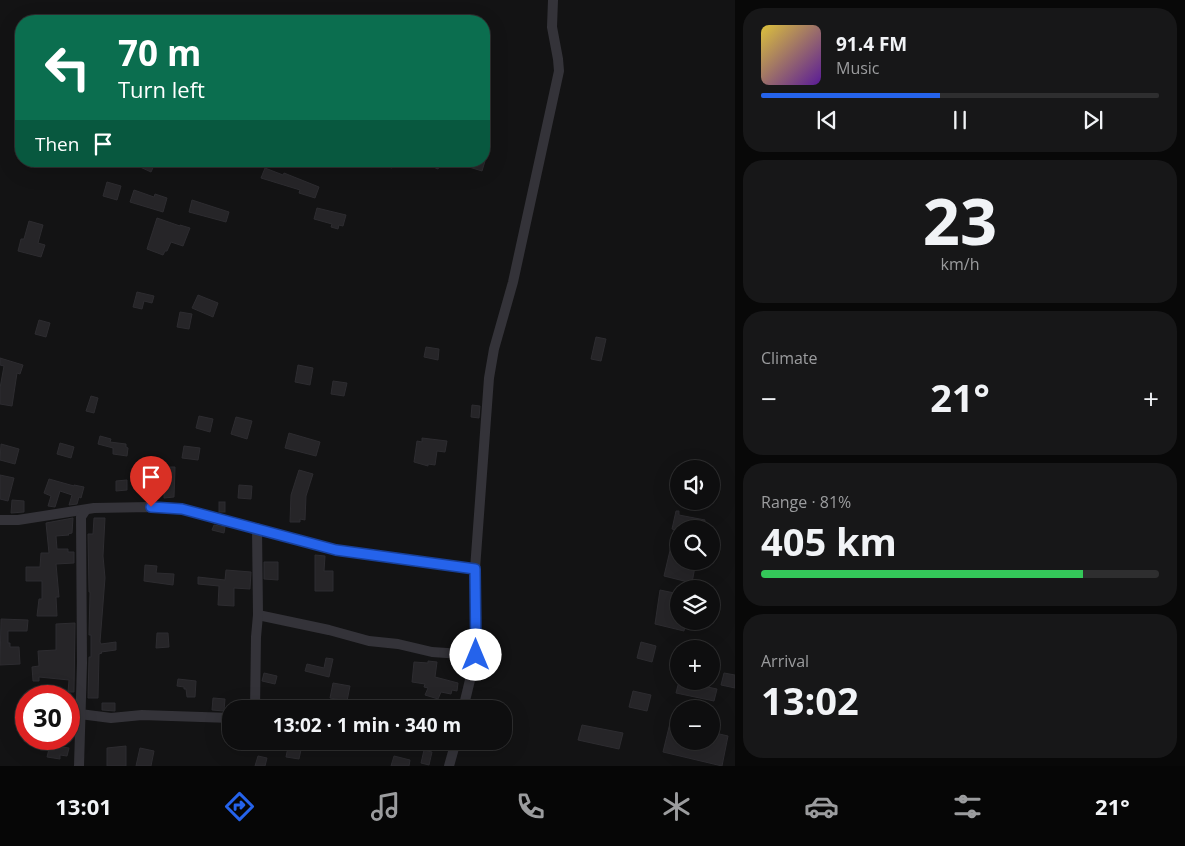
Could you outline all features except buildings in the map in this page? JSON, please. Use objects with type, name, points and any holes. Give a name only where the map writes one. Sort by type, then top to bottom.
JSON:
[{"type":"street","points":[[465,700],[476,655],[475,569],[489,378],[494,349],[513,282],[559,71],[552,26],[553,0]]},
{"type":"street","points":[[0,520],[18,520],[94,508],[151,507],[182,509],[336,550],[475,569]]},
{"type":"street","points":[[85,510],[82,517],[80,714],[111,718],[142,715],[222,718]]},
{"type":"street","points":[[255,700],[258,615],[257,528]]},
{"type":"street","points":[[258,615],[329,630],[369,642],[398,644],[432,652],[476,655]]},
{"type":"street","points":[[79,750],[79,766]]},
{"type":"street","points":[[449,766],[454,750]]},
{"type":"route","points":[[151,507],[182,509],[336,550],[475,569],[476,655]]}]
